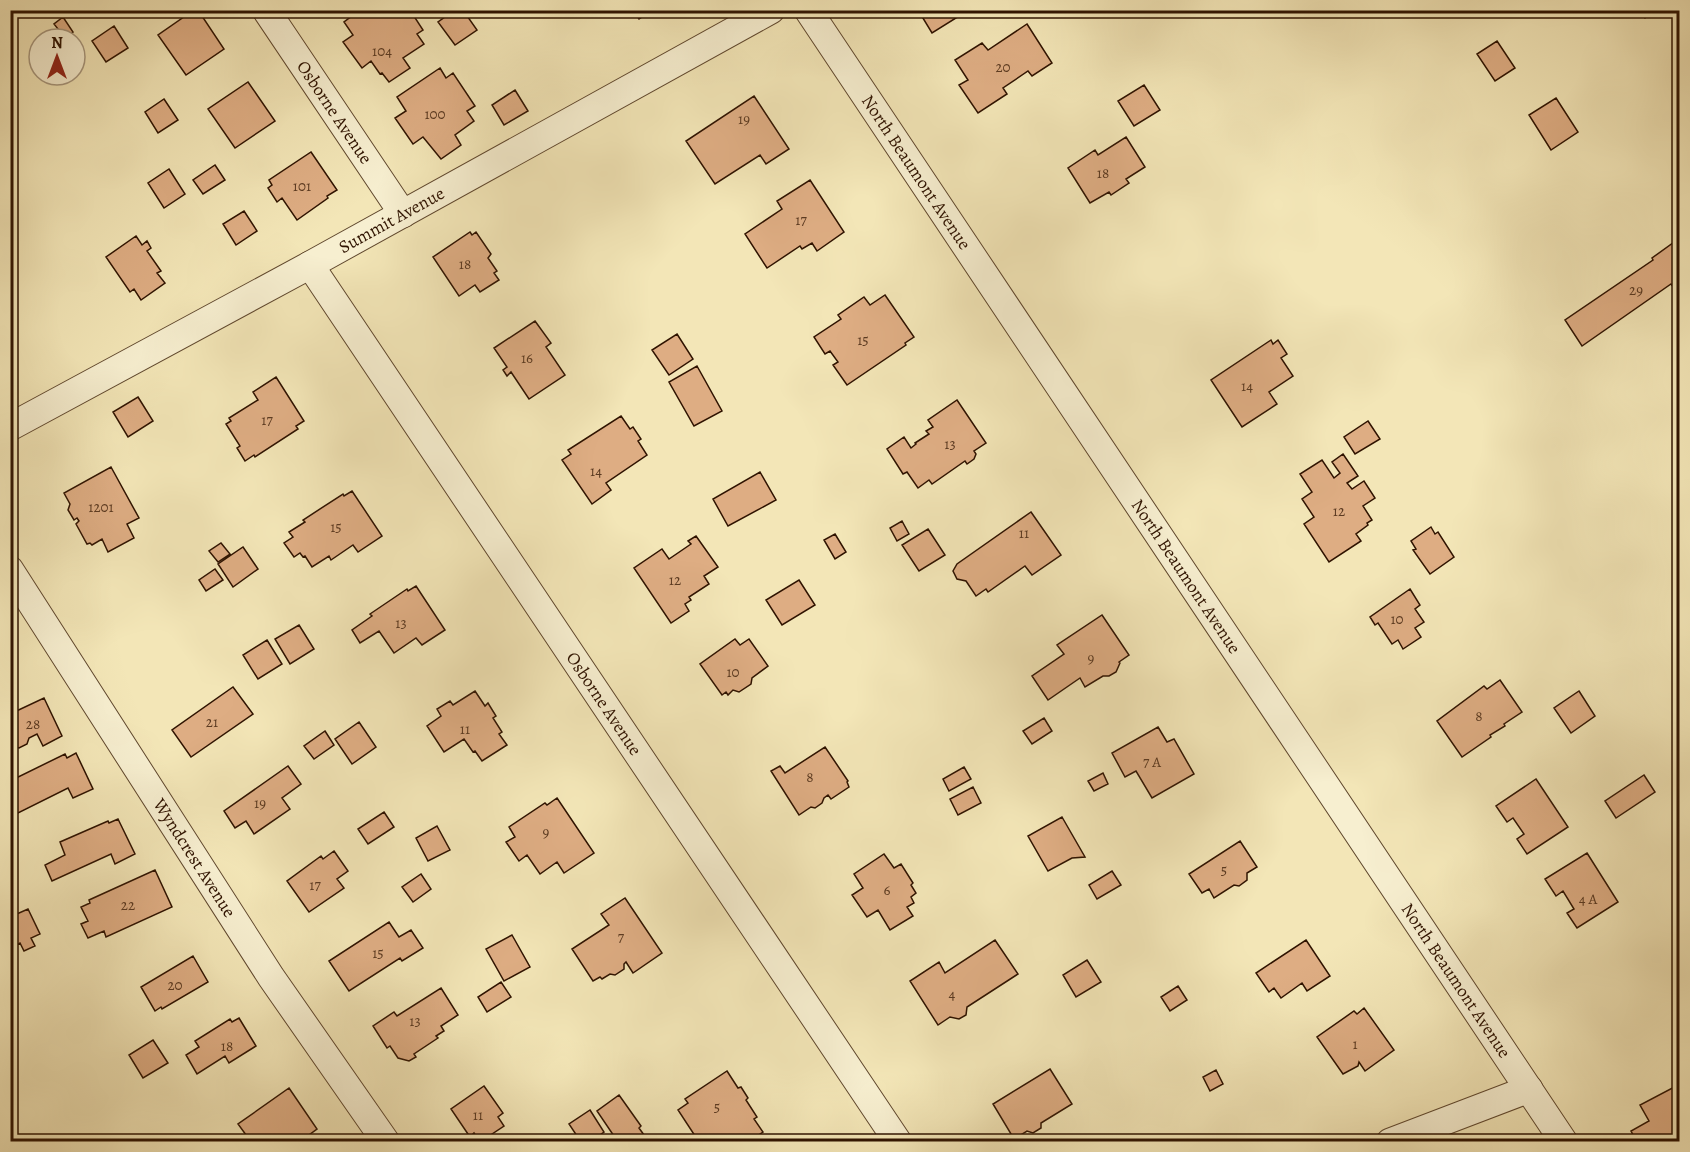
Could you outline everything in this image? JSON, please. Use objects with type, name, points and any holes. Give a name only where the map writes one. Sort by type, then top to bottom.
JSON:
[{"type":"street","name":"Osborne Avenue","points":[[266,10],[403,213]]},
{"type":"street","name":"Summit Avenue","points":[[10,427],[310,265],[771,10]]},
{"type":"street","name":"North Beaumont Avenue","points":[[808,10],[1564,1142]]},
{"type":"street","name":"Osborne Avenue","points":[[310,265],[898,1142]]},
{"type":"street","name":"Wyndcrest Avenue","points":[[10,570],[271,977],[386,1142]]},
{"type":"street","points":[[1390,1142],[1529,1089]]},
{"type":"building","points":[[194,10],[198,10],[224,49],[186,75],[158,35]]},
{"type":"building","points":[[360,10],[410,10],[423,30],[417,34],[424,44],[403,58],[410,68],[389,82],[371,61],[362,68],[343,42],[353,35],[344,22]]},
{"type":"building","points":[[455,10],[463,10],[477,30],[455,45],[438,22]]},
{"type":"building","points":[[633,10],[647,10],[648,13],[639,19]]},
{"type":"building","points":[[918,10],[962,10],[964,13],[932,33]]},
{"type":"building","points":[[1640,10],[1655,10],[1645,18]]},
{"type":"building","points":[[63,17],[70,27],[56,27],[54,24]]},
{"type":"building","points":[[1027,24],[1052,63],[1032,76],[1028,71],[1003,88],[1007,94],[978,113],[959,85],[968,80],[955,60],[982,43],[988,50]]},
{"type":"building","points":[[114,26],[128,48],[106,62],[92,41]]},
{"type":"building","points":[[1497,41],[1515,68],[1495,81],[1477,54]]},
{"type":"building","points":[[440,68],[446,78],[453,73],[475,106],[467,111],[474,121],[455,135],[461,145],[441,159],[423,137],[413,144],[395,118],[406,111],[397,97]]},
{"type":"building","points":[[248,82],[275,121],[235,148],[208,109]]},
{"type":"building","points":[[1144,85],[1160,110],[1134,126],[1118,101]]},
{"type":"building","points":[[515,90],[528,111],[504,125],[492,105]]},
{"type":"building","points":[[754,96],[789,149],[766,164],[760,155],[715,184],[686,141]]},
{"type":"building","points":[[1556,98],[1578,132],[1551,150],[1529,115]]},
{"type":"building","points":[[164,99],[178,120],[158,133],[145,112]]},
{"type":"building","points":[[1126,137],[1145,167],[1126,179],[1129,183],[1111,195],[1109,192],[1090,203],[1068,168],[1095,150],[1098,155]]},
{"type":"building","points":[[311,152],[337,190],[297,220],[282,198],[277,202],[268,188],[272,185],[269,180]]},
{"type":"building","points":[[215,165],[225,180],[203,194],[193,180]]},
{"type":"building","points":[[169,169],[185,194],[164,208],[148,183]]},
{"type":"building","points":[[810,180],[844,232],[817,251],[812,243],[802,249],[800,246],[767,268],[745,234],[782,209],[777,201]]},
{"type":"building","points":[[244,211],[257,231],[236,245],[223,224]]},
{"type":"building","points":[[470,232],[472,235],[476,232],[491,254],[488,258],[497,271],[494,273],[499,280],[480,292],[475,285],[459,296],[433,257]]},
{"type":"building","points":[[136,236],[142,245],[147,241],[151,248],[147,251],[161,271],[157,273],[165,283],[141,300],[134,289],[130,292],[106,257]]},
{"type":"building","points":[[1677,240],[1680,244],[1680,296],[1671,284],[1582,346],[1565,320],[1653,260],[1652,258]]},
{"type":"building","points":[[885,295],[914,337],[905,343],[906,345],[847,385],[833,365],[838,362],[830,351],[825,354],[814,337],[841,319],[838,315],[864,297],[870,305]]},
{"type":"building","points":[[535,321],[551,343],[546,347],[565,375],[529,399],[511,372],[507,376],[503,370],[507,367],[494,348]]},
{"type":"building","points":[[677,334],[693,359],[669,375],[652,350]]},
{"type":"building","points":[[1271,340],[1273,344],[1278,340],[1287,354],[1281,358],[1293,376],[1269,392],[1277,404],[1242,427],[1211,380]]},
{"type":"building","points":[[697,366],[722,411],[694,426],[669,382]]},
{"type":"building","points":[[276,377],[304,421],[296,426],[298,429],[245,461],[237,448],[240,446],[226,424],[231,421],[229,418],[258,400],[253,392]]},
{"type":"building","points":[[138,397],[153,421],[128,437],[113,412]]},
{"type":"building","points":[[957,400],[986,443],[974,451],[976,454],[974,459],[967,464],[965,461],[932,484],[929,480],[918,488],[907,472],[903,474],[887,449],[904,437],[911,448],[929,434],[926,431],[933,427],[928,420]]},
{"type":"building","points":[[621,416],[630,429],[633,427],[641,439],[638,441],[647,455],[606,483],[611,490],[592,504],[562,460],[571,454],[568,450]]},
{"type":"building","points":[[1368,421],[1380,439],[1355,454],[1344,437]]},
{"type":"building","points":[[1343,454],[1358,476],[1347,483],[1352,489],[1364,481],[1375,498],[1363,506],[1372,520],[1356,534],[1361,541],[1329,562],[1304,524],[1314,517],[1302,499],[1312,492],[1300,474],[1322,460],[1334,478],[1340,473],[1332,462]]},
{"type":"building","points":[[111,467],[139,518],[127,524],[134,538],[108,552],[102,539],[92,545],[87,544],[76,524],[79,521],[77,518],[74,520],[68,510],[70,504],[64,493]]},
{"type":"building","points":[[760,472],[776,500],[728,526],[713,499]]},
{"type":"building","points":[[352,491],[382,536],[358,552],[353,545],[331,560],[329,556],[312,567],[305,556],[303,557],[300,553],[294,557],[284,543],[293,537],[289,532],[305,522],[303,520],[343,494],[344,496]]},
{"type":"building","points":[[1031,512],[1061,555],[1032,575],[1025,566],[988,592],[986,589],[976,596],[966,581],[957,579],[953,571],[957,564]]},
{"type":"building","points":[[902,521],[909,534],[897,541],[890,528]]},
{"type":"building","points":[[1431,527],[1435,534],[1438,532],[1454,557],[1430,574],[1413,550],[1416,549],[1411,541]]},
{"type":"building","points":[[928,529],[945,555],[919,571],[902,545]]},
{"type":"building","points":[[835,534],[846,552],[835,559],[824,540]]},
{"type":"building","points":[[696,536],[718,567],[704,576],[709,584],[689,597],[691,600],[685,604],[689,611],[671,623],[634,568],[662,549],[669,559],[691,544],[688,541]]},
{"type":"building","points":[[221,543],[230,554],[218,562],[209,551]]},
{"type":"building","points":[[243,547],[258,569],[233,587],[218,564]]},
{"type":"building","points":[[215,569],[223,580],[206,591],[199,580]]},
{"type":"building","points":[[799,580],[815,605],[782,625],[766,600]]},
{"type":"building","points":[[416,586],[445,630],[422,645],[416,638],[394,653],[379,631],[360,643],[352,630],[372,616],[370,614],[407,589],[408,591]]},
{"type":"building","points":[[1410,589],[1420,605],[1415,609],[1424,622],[1415,628],[1421,637],[1403,649],[1398,640],[1392,644],[1378,623],[1375,625],[1370,617]]},
{"type":"building","points":[[1102,615],[1129,655],[1119,662],[1116,672],[1109,676],[1103,676],[1085,687],[1080,678],[1048,700],[1032,676],[1064,654],[1057,645]]},
{"type":"building","points":[[299,625],[314,649],[290,664],[275,639]]},
{"type":"building","points":[[735,639],[740,645],[749,639],[768,666],[752,678],[751,684],[739,692],[733,690],[728,695],[726,692],[722,695],[700,664]]},
{"type":"building","points":[[267,640],[282,664],[258,679],[243,655]]},
{"type":"building","points":[[1500,680],[1522,712],[1462,757],[1437,721],[1484,686],[1487,689]]},
{"type":"building","points":[[233,687],[253,714],[191,757],[172,730]]},
{"type":"building","points":[[475,691],[485,706],[488,703],[496,716],[493,718],[502,732],[499,734],[507,745],[482,761],[464,739],[444,752],[427,726],[441,716],[437,709],[450,701],[453,705]]},
{"type":"building","points":[[1579,691],[1595,716],[1571,733],[1554,708]]},
{"type":"building","points":[[44,698],[62,736],[43,746],[37,734],[19,748],[11,746],[10,714]]},
{"type":"building","points":[[1044,718],[1052,731],[1032,744],[1023,731]]},
{"type":"building","points":[[359,722],[376,747],[352,764],[335,739]]},
{"type":"building","points":[[1158,727],[1167,742],[1174,739],[1194,774],[1152,798],[1136,771],[1125,777],[1112,753]]},
{"type":"building","points":[[325,731],[334,745],[314,759],[304,746]]},
{"type":"building","points":[[825,747],[848,781],[849,787],[831,799],[828,795],[815,808],[811,807],[799,815],[771,771],[780,766],[785,773]]},
{"type":"building","points":[[76,753],[93,789],[73,798],[68,788],[14,815],[13,812],[10,813],[10,781],[65,754],[67,758]]},
{"type":"building","points":[[288,766],[301,784],[282,798],[290,809],[254,834],[246,821],[235,828],[224,811]]},
{"type":"building","points":[[964,767],[971,779],[949,791],[943,779]]},
{"type":"building","points":[[1103,773],[1108,784],[1094,791],[1088,781]]},
{"type":"building","points":[[1644,775],[1655,792],[1616,818],[1605,801]]},
{"type":"building","points":[[1536,779],[1568,827],[1527,854],[1517,839],[1524,834],[1513,818],[1507,822],[1496,806]]},
{"type":"building","points":[[973,787],[981,803],[958,815],[950,799]]},
{"type":"building","points":[[557,798],[594,853],[564,873],[557,862],[540,874],[527,855],[519,861],[506,842],[515,837],[509,827],[545,803],[547,805]]},
{"type":"building","points":[[384,812],[394,827],[368,844],[358,829]]},
{"type":"building","points":[[1062,817],[1085,857],[1072,858],[1048,871],[1028,836]]},
{"type":"building","points":[[118,819],[135,854],[115,864],[111,854],[52,881],[45,865],[65,855],[60,842],[108,821],[109,823]]},
{"type":"building","points":[[437,826],[450,850],[428,861],[416,838]]},
{"type":"building","points":[[1240,841],[1257,867],[1247,873],[1247,880],[1239,886],[1234,885],[1214,898],[1209,889],[1202,893],[1189,874]]},
{"type":"building","points":[[334,851],[348,871],[337,879],[344,888],[309,912],[287,881],[321,856],[323,859]]},
{"type":"building","points":[[1587,853],[1618,902],[1577,928],[1567,913],[1574,909],[1563,891],[1556,896],[1545,879]]},
{"type":"building","points":[[884,854],[894,868],[901,864],[913,883],[911,885],[916,893],[911,897],[914,903],[907,907],[913,916],[890,930],[878,910],[867,917],[852,895],[863,888],[854,874]]},
{"type":"building","points":[[155,870],[172,907],[106,937],[104,931],[88,938],[81,924],[88,921],[81,907],[90,903],[89,900]]},
{"type":"building","points":[[1112,871],[1121,885],[1097,899],[1089,885]]},
{"type":"building","points":[[421,874],[431,889],[413,902],[402,887]]},
{"type":"building","points":[[625,898],[662,953],[633,973],[626,962],[624,969],[615,975],[610,974],[593,981],[572,949],[609,925],[601,914]]},
{"type":"building","points":[[28,909],[40,934],[31,938],[35,946],[24,951],[20,943],[13,947],[10,942],[10,917]]},
{"type":"building","points":[[389,922],[399,937],[411,930],[423,948],[402,961],[400,958],[349,991],[329,961]]},
{"type":"building","points":[[512,935],[530,967],[504,981],[486,949]]},
{"type":"building","points":[[995,940],[1018,974],[967,1007],[966,1015],[959,1019],[950,1017],[938,1025],[910,981],[939,962],[945,973]]},
{"type":"building","points":[[1306,940],[1330,976],[1307,991],[1302,983],[1281,998],[1274,988],[1269,992],[1256,973]]},
{"type":"building","points":[[193,956],[208,982],[155,1011],[141,987]]},
{"type":"building","points":[[1087,960],[1101,982],[1076,997],[1063,975]]},
{"type":"building","points":[[501,982],[511,997],[487,1012],[478,997]]},
{"type":"building","points":[[1178,986],[1187,1000],[1170,1011],[1161,997]]},
{"type":"building","points":[[441,988],[458,1015],[441,1026],[444,1031],[436,1036],[438,1038],[414,1054],[416,1057],[409,1061],[398,1058],[390,1046],[387,1048],[373,1026],[394,1012],[397,1016]]},
{"type":"building","points":[[1364,1008],[1394,1050],[1365,1071],[1359,1062],[1358,1066],[1343,1074],[1317,1037],[1354,1011],[1357,1014]]},
{"type":"building","points":[[239,1018],[256,1046],[229,1063],[225,1056],[197,1074],[186,1055],[199,1047],[195,1041],[230,1019],[232,1022]]},
{"type":"building","points":[[153,1040],[168,1063],[143,1078],[129,1055]]},
{"type":"building","points":[[1050,1069],[1072,1104],[1041,1123],[1041,1128],[1033,1133],[1027,1131],[1014,1139],[993,1104]]},
{"type":"building","points":[[1216,1070],[1223,1084],[1210,1091],[1203,1077]]},
{"type":"building","points":[[727,1071],[748,1098],[746,1100],[757,1117],[754,1119],[763,1132],[748,1142],[699,1142],[678,1110],[688,1103],[685,1099]]},
{"type":"building","points":[[1680,1084],[1680,1142],[1637,1142],[1631,1131],[1649,1121],[1640,1105]]},
{"type":"building","points":[[484,1086],[503,1113],[498,1117],[504,1126],[480,1142],[474,1133],[470,1137],[451,1109]]},
{"type":"building","points":[[289,1088],[317,1129],[295,1142],[255,1142],[251,1137],[249,1139],[238,1124]]},
{"type":"building","points":[[619,1095],[641,1126],[639,1128],[644,1135],[636,1142],[626,1142],[624,1139],[618,1142],[597,1111]]},
{"type":"building","points":[[590,1110],[604,1132],[590,1142],[581,1142],[569,1124]]}]
